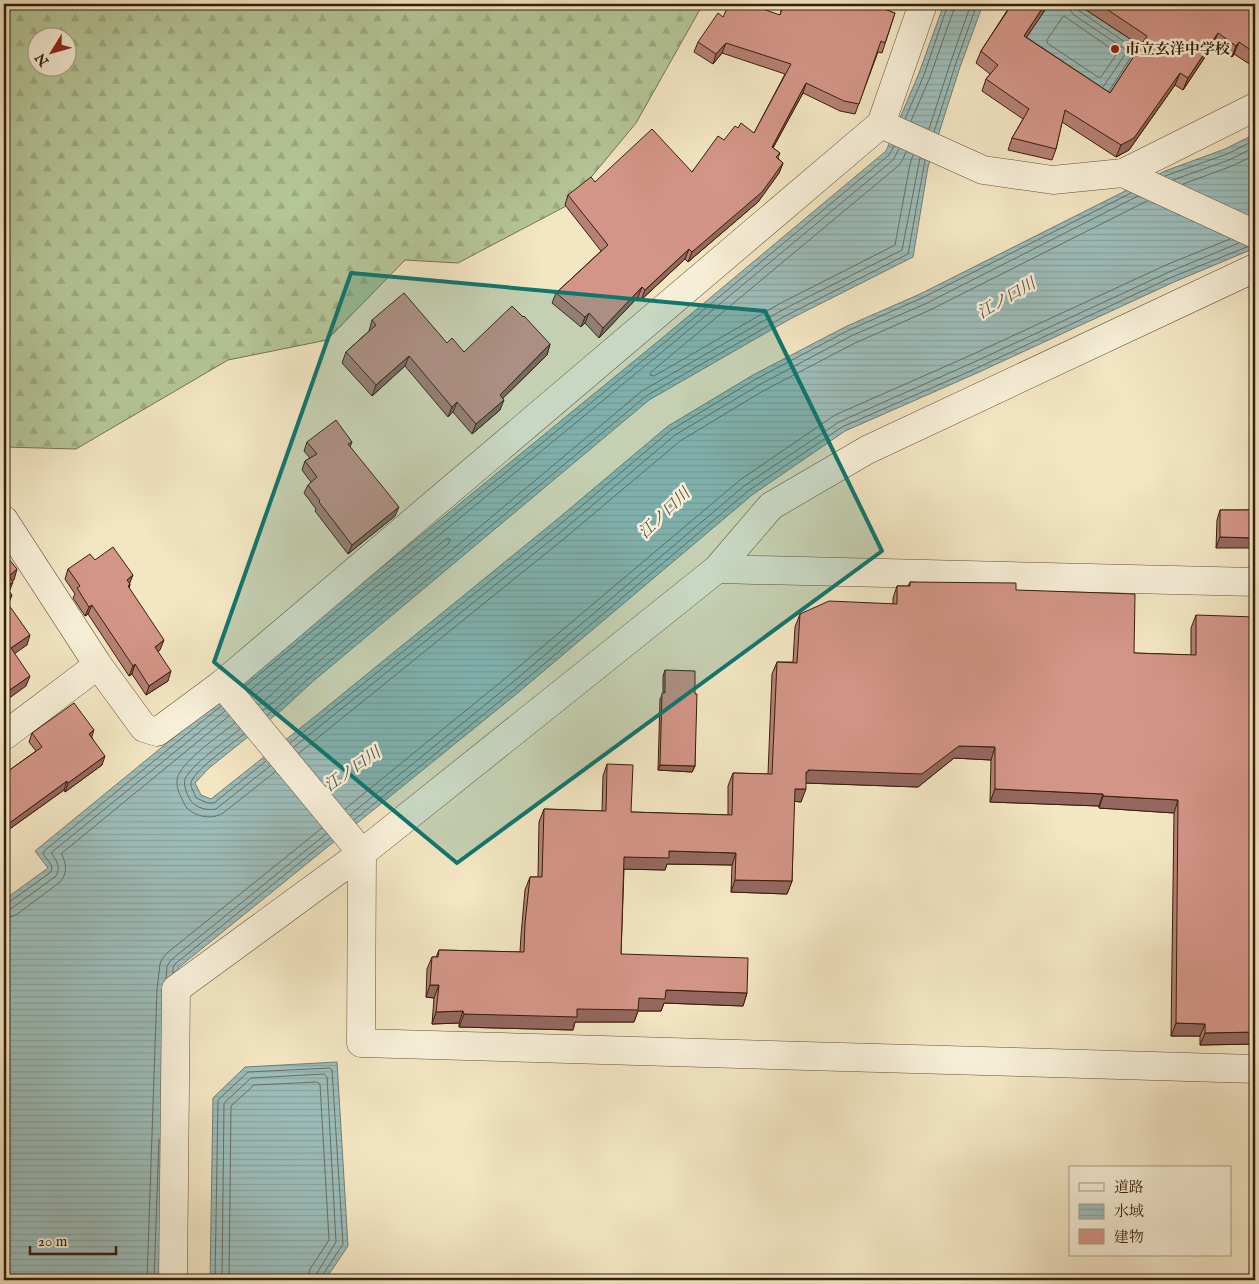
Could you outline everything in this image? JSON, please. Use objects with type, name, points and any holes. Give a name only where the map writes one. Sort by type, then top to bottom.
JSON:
[{"type":"street","points":[[4,520],[98,666],[144,728],[157,732],[222,684],[881,124],[923,4]]},
{"type":"street","points":[[881,124],[983,170],[1053,180],[1123,173],[1255,107]]},
{"type":"street","points":[[1123,173],[1255,234]]},
{"type":"street","points":[[173,1280],[176,989],[362,853],[718,569],[771,506],[867,450],[1255,268]]},
{"type":"street","points":[[718,569],[1255,582]]},
{"type":"street","points":[[4,736],[98,666]]},
{"type":"street","points":[[222,684],[362,853],[361,1044],[1255,1069]]},
{"type":"highlighted area","points":[[351,273],[765,311],[882,551],[457,863],[214,662]]},
{"type":"green space","points":[[4,4],[703,4],[636,123],[568,205],[458,263],[405,260],[327,340],[228,360],[76,449],[4,447]]},
{"type":"water","name":"江ノ口川","points":[[944,4],[983,4],[960,67],[928,167],[913,257],[790,319],[649,400],[311,683],[283,709],[209,768],[195,783],[201,795],[211,799],[554,522],[668,426],[753,375],[847,326],[920,294],[1165,171],[1225,149],[1255,134],[1255,248],[1174,282],[977,373],[845,431],[752,495],[514,696],[178,968],[165,1280],[4,1280],[4,900],[48,868],[35,851],[661,339],[886,151],[919,73]]},
{"type":"water","points":[[1049,4],[1077,4],[1143,48],[1105,104],[1020,47]]},
{"type":"water","points":[[337,1062],[348,1246],[325,1280],[210,1280],[213,1098],[245,1067]]},
{"type":"building","points":[[729,4],[749,4],[780,15],[784,4],[870,4],[895,13],[885,43],[881,41],[859,104],[844,101],[806,83],[772,147],[780,153],[776,157],[783,163],[762,192],[692,252],[689,249],[645,290],[642,287],[603,328],[589,313],[585,317],[556,293],[608,245],[568,195],[591,177],[595,182],[652,129],[692,172],[718,136],[724,140],[735,126],[738,128],[741,123],[754,133],[791,64],[726,43],[716,54],[698,42],[718,13],[723,17]]},
{"type":"building","points":[[1012,4],[1045,4],[1024,36],[1110,93],[1147,36],[1099,4],[1255,4],[1255,53],[1239,42],[1236,46],[1218,33],[1188,78],[1180,73],[1134,138],[1121,145],[1065,110],[1056,149],[1012,138],[1029,109],[986,79],[998,65],[981,51]]},
{"type":"building","points":[[404,293],[447,343],[452,338],[464,352],[512,306],[550,344],[500,395],[504,400],[476,424],[457,402],[452,407],[409,356],[376,385],[346,352],[376,325],[372,320]]},
{"type":"building","points":[[336,420],[352,442],[348,444],[399,507],[352,545],[308,485],[317,477],[305,461],[317,454],[307,442]]},
{"type":"building","points":[[1220,510],[1255,510],[1255,538],[1220,537]]},
{"type":"building","points":[[113,547],[133,575],[127,580],[130,584],[128,586],[164,640],[155,647],[171,671],[149,686],[135,664],[133,666],[92,605],[89,607],[77,588],[80,586],[68,569],[90,554],[95,560]]},
{"type":"building","points":[[4,553],[17,569],[9,576],[13,582],[6,587],[12,595],[6,601],[30,635],[11,648],[30,676],[4,694]]},
{"type":"building","points":[[910,582],[1016,583],[1016,590],[1135,594],[1134,653],[1196,655],[1196,615],[1255,617],[1255,1032],[1205,1033],[1205,1024],[1176,1023],[1178,800],[995,789],[995,747],[959,746],[922,774],[808,770],[806,772],[806,789],[795,789],[792,881],[735,880],[736,853],[669,851],[669,858],[624,857],[621,954],[748,958],[747,993],[666,990],[665,999],[639,998],[638,1010],[577,1009],[577,1017],[464,1014],[463,1011],[436,1012],[439,985],[430,985],[432,957],[438,957],[439,950],[524,952],[530,877],[542,877],[544,809],[606,811],[607,764],[633,765],[631,812],[732,815],[733,773],[772,774],[777,662],[797,663],[800,614],[829,601],[897,604],[897,586],[910,586]]},
{"type":"building","points":[[665,670],[695,671],[695,694],[697,694],[695,766],[660,765],[662,693],[665,693]]},
{"type":"building","points":[[74,703],[94,730],[89,734],[105,756],[4,827],[4,774],[42,747],[32,733]]},
{"type":"place","name":"市立玄洋中学校","points":[[1115,49]]}]
